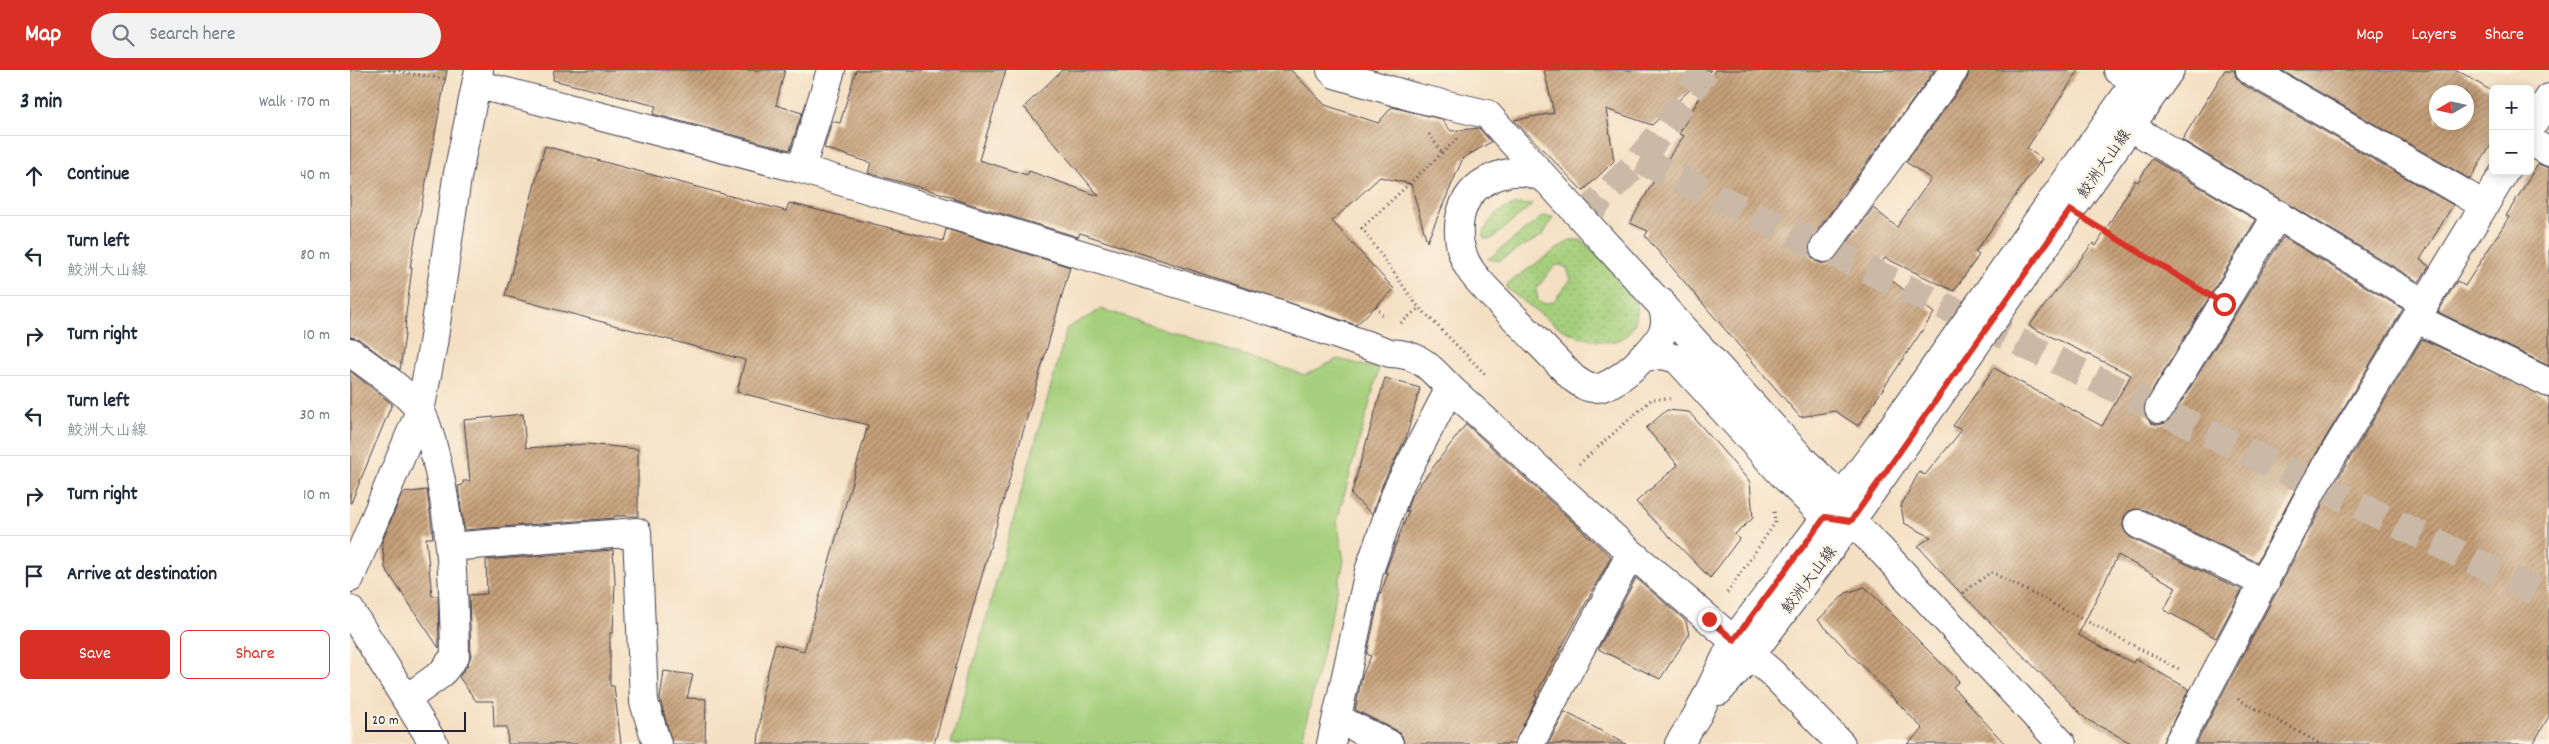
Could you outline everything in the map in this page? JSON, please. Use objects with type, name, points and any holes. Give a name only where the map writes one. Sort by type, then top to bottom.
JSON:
[{"type":"street","points":[[801,169],[831,70]]},
{"type":"street","points":[[1331,70],[1335,74],[1417,98],[1487,114],[1803,460],[1839,512]]},
{"type":"street","points":[[1824,248],[1954,70]]},
{"type":"street","name":"鮫洲大山線","points":[[1839,512],[2070,210],[2170,70]]},
{"type":"street","points":[[2250,70],[2484,205]]},
{"type":"street","name":"鮫洲大山線","points":[[1678,744],[1742,648],[1839,512],[1985,298],[2132,74]]},
{"type":"street","points":[[350,578],[420,411],[434,344],[457,178],[477,77],[801,169],[1272,312],[1390,353],[1423,360],[1450,388],[1631,553],[1772,674],[1841,744]]},
{"type":"street","points":[[2534,122],[2549,98]]},
{"type":"street","points":[[2129,126],[2278,214],[2421,312],[2549,383]]},
{"type":"street","points":[[2534,143],[2549,152]]},
{"type":"street","points":[[1547,180],[1533,172],[1502,174],[1478,185],[1466,199],[1459,217],[1459,241],[1470,270],[1573,378],[1584,386],[1594,388],[1604,388],[1614,383],[1658,341],[1664,329],[1665,315],[1660,302]]},
{"type":"street","points":[[2178,744],[2265,583],[2315,485],[2503,175]]},
{"type":"street","points":[[2159,409],[2278,214]]},
{"type":"street","points":[[350,352],[399,390],[420,411],[428,429],[441,483],[449,547],[454,656],[441,674],[406,699]]},
{"type":"street","points":[[1642,357],[1663,355],[1678,359],[1781,473],[1839,512],[1880,549],[2062,744]]},
{"type":"street","points":[[1389,744],[1334,732],[1369,571],[1397,490],[1450,388]]},
{"type":"street","points":[[2138,524],[2265,583]]},
{"type":"street","points":[[449,547],[637,532],[644,702],[657,744]]},
{"type":"street","points":[[1530,744],[1631,553]]},
{"type":"street","points":[[350,610],[434,744]]},
{"type":"path","points":[[389,70],[477,77]]},
{"type":"path","points":[[1428,133],[1442,153]]},
{"type":"path","points":[[2070,210],[2224,304]]},
{"type":"path","points":[[1576,467],[1652,399],[1678,400]]},
{"type":"path","points":[[1725,596],[1775,523],[1773,504]]},
{"type":"path","points":[[1939,612],[1991,572],[2321,744]]},
{"type":"green space","points":[[1519,204],[1532,205],[1493,238],[1487,239],[1483,237],[1488,224],[1496,214],[1506,208]]},
{"type":"green space","points":[[1543,216],[1553,217],[1543,235],[1498,261],[1488,259]]},
{"type":"green space","points":[[1570,240],[1581,240],[1615,271],[1633,292],[1637,303],[1637,314],[1628,334],[1621,339],[1612,342],[1593,340],[1565,331],[1548,320],[1506,288],[1508,283]],"holes":[[[1561,265],[1567,268],[1571,279],[1553,302],[1542,304],[1538,300],[1536,289],[1554,266]]]},
{"type":"green space","points":[[1102,309],[1305,375],[1338,359],[1379,369],[1337,521],[1344,561],[1301,744],[951,744],[1067,328]]},
{"type":"building","points":[[350,70],[447,70],[410,267],[412,268],[400,370],[359,339],[350,337]]},
{"type":"building","points":[[554,70],[785,70],[776,105],[802,113],[790,150],[653,114],[656,106],[553,80]]},
{"type":"building","points":[[856,70],[1006,70],[979,160],[1027,175],[1029,171],[1099,196],[1024,107],[1062,70],[1291,70],[1325,105],[1378,123],[1392,107],[1441,119],[1451,131],[1479,128],[1491,142],[1463,158],[1427,242],[1411,184],[1380,177],[1332,221],[1394,289],[1356,325],[1080,233],[1078,237],[954,199],[954,197],[868,173],[871,163],[824,148],[832,121],[840,123]]},
{"type":"building","points":[[1544,70],[1711,70],[1652,125],[1606,109],[1614,161],[1583,191],[1514,120],[1554,113]]},
{"type":"building","points":[[1715,70],[1935,70],[1811,239],[1808,247],[1810,255],[1815,261],[1823,264],[1831,262],[1837,257],[1873,208],[1897,227],[1931,179],[1906,162],[1967,79],[1969,70],[2079,70],[2027,148],[2042,159],[1975,252],[1979,255],[1954,291],[1885,258],[1877,269],[1934,313],[1858,426],[1835,411],[1800,417],[1645,236],[1648,231],[1630,223],[1661,168],[1684,136],[1679,134]]},
{"type":"building","points":[[2225,70],[2234,70],[2236,77],[2242,84],[2453,205],[2420,260],[2429,266],[2419,282],[2182,140]]},
{"type":"building","points":[[2281,70],[2457,70],[2489,90],[2489,148],[2470,179]]},
{"type":"building","points":[[545,146],[786,211],[789,203],[943,241],[946,229],[1070,267],[934,744],[758,744],[763,691],[775,644],[804,651],[868,425],[737,392],[745,360],[505,296]]},
{"type":"building","points":[[2152,159],[2256,220],[2146,401],[2143,408],[2145,416],[2151,423],[2158,425],[2166,423],[2172,417],[2283,237],[2403,309],[2302,477],[2257,562],[2145,510],[2136,509],[2129,511],[2124,517],[2123,526],[2131,538],[2242,590],[2216,638],[2164,610],[2176,587],[2118,555],[2078,635],[2133,663],[2135,659],[2189,689],[2162,744],[2133,744],[2086,719],[1951,583],[1918,546],[1931,537],[1904,523],[1901,506],[1919,472],[1925,475],[1962,430],[1953,426],[1994,368],[2102,426],[2131,375],[2029,326],[2093,243],[2096,246],[2135,180],[2138,182]]},
{"type":"building","points":[[2538,164],[2549,168],[2549,366],[2438,312],[2457,281],[2465,286],[2509,217],[2506,216],[2531,175],[2534,175],[2534,170]]},
{"type":"building","points":[[2422,339],[2549,398],[2549,716],[2533,744],[2196,744],[2329,493]]},
{"type":"building","points":[[350,371],[392,404],[351,503],[350,503]]},
{"type":"building","points":[[1385,378],[1420,388],[1406,438],[1383,483],[1372,514],[1351,495]]},
{"type":"building","points":[[1667,410],[1689,412],[1750,482],[1753,518],[1735,534],[1739,539],[1710,578],[1636,502],[1678,465],[1646,428]]},
{"type":"building","points":[[523,414],[526,448],[587,444],[638,449],[638,516],[614,516],[614,518],[464,530],[458,486],[463,485],[463,481],[470,481],[464,420]]},
{"type":"building","points":[[1466,424],[1611,557],[1535,696],[1537,697],[1514,744],[1404,744],[1402,736],[1396,730],[1355,710],[1362,676],[1371,656],[1367,654],[1380,595],[1388,573],[1385,572],[1409,510],[1406,512],[1411,496]]},
{"type":"building","points":[[427,490],[433,538],[426,538],[432,596],[438,596],[439,648],[385,568],[382,542],[402,493]]},
{"type":"building","points":[[613,550],[615,582],[613,632],[610,633],[610,686],[614,686],[621,744],[508,744],[507,727],[494,727],[493,701],[476,701],[459,677],[471,656],[469,595],[487,594],[486,560]]},
{"type":"building","points":[[1636,578],[1686,621],[1689,635],[1660,679],[1598,649]]},
{"type":"building","points":[[1865,587],[1959,681],[1953,687],[2005,744],[1907,744],[1923,729],[1818,620],[1846,593]]},
{"type":"building","points":[[664,671],[693,675],[687,698],[706,699],[705,744],[672,744],[660,699]]},
{"type":"building","points":[[1565,712],[1626,744],[1548,744]]},
{"type":"tunnel","points":[[1584,220],[1601,198],[1640,160],[1706,70]]},
{"type":"tunnel","points":[[1640,160],[2549,597]]},
{"type":"route","points":[[1709,619],[1734,640],[1825,517],[1851,521],[1990,327],[2070,210],[2224,304]]}]
